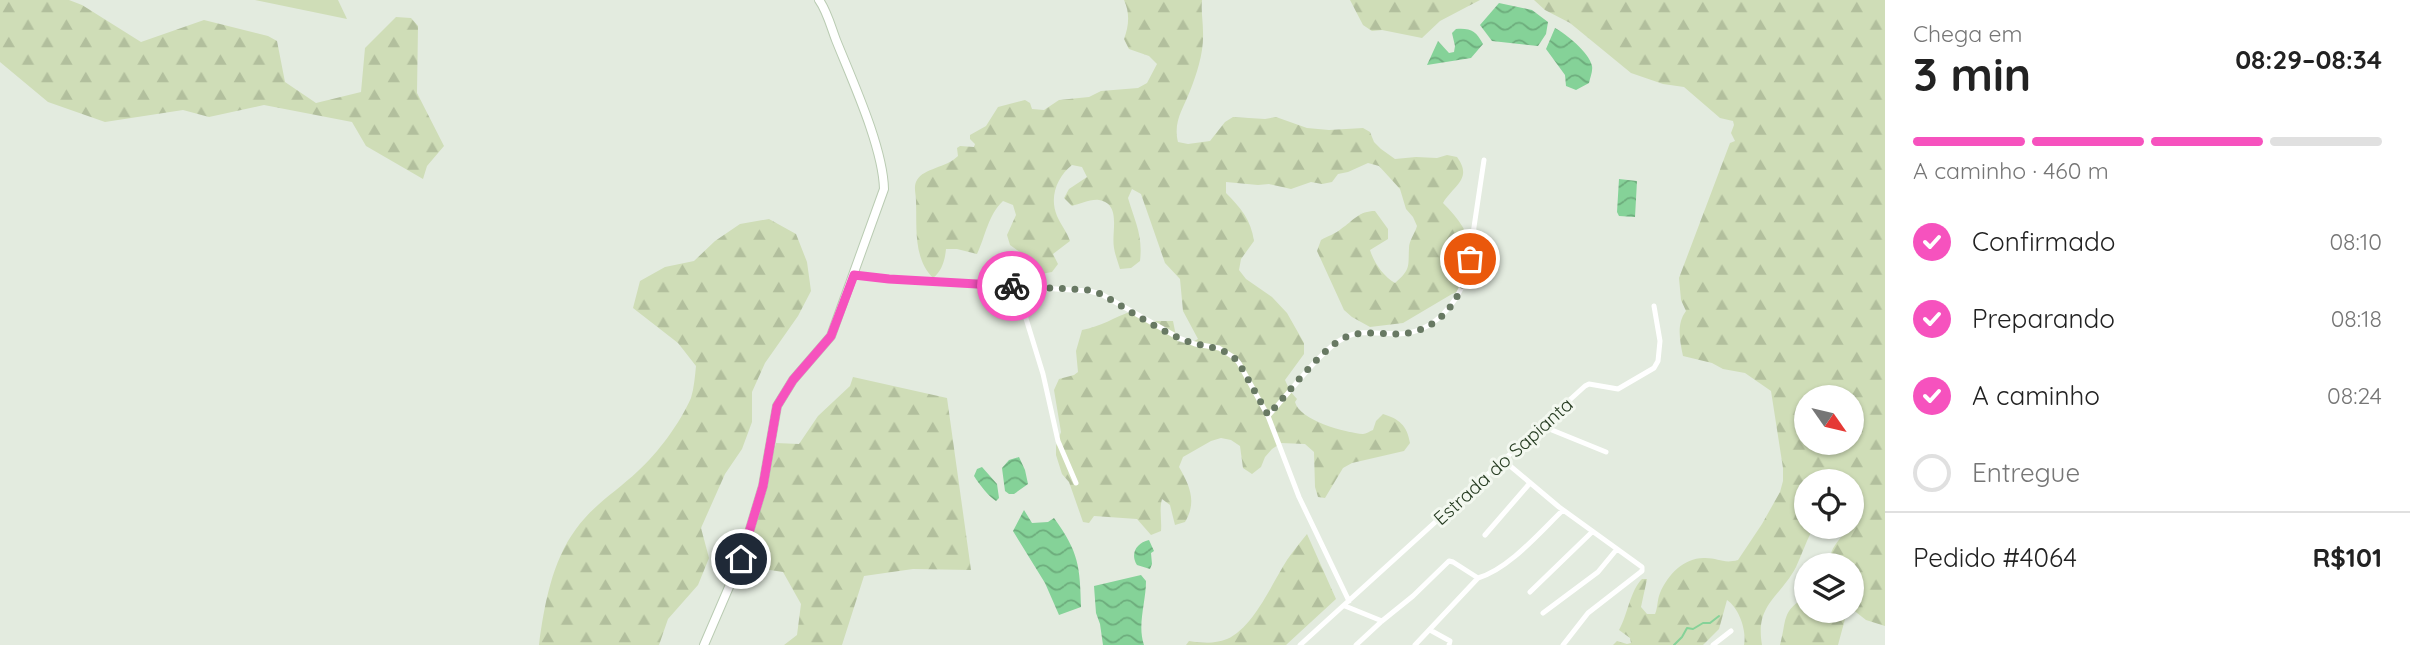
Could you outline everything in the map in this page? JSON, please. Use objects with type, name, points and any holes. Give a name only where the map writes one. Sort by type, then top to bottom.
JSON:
[{"type":"main road","points":[[704,645],[736,572],[763,486],[777,406],[793,380],[831,336],[884,189],[883,173],[847,67],[819,0]]},
{"type":"street","points":[[1268,415],[1312,366],[1340,340],[1356,333],[1408,332],[1430,324],[1451,307],[1463,289],[1468,274],[1484,160]]},
{"type":"street","points":[[854,275],[1089,290],[1101,294],[1179,338],[1219,348],[1228,353],[1239,363],[1268,415],[1298,497],[1347,603],[1382,621]]},
{"type":"street","points":[[1016,286],[1043,374],[1058,441],[1076,483]]},
{"type":"street","name":"Estrada do Sapianta","points":[[1300,645],[1587,385],[1618,389],[1654,368],[1658,361],[1660,341],[1654,306]]},
{"type":"street","points":[[1542,426],[1606,452]]},
{"type":"street","points":[[1503,460],[1563,510],[1642,567],[1642,571],[1588,613],[1563,645]]},
{"type":"street","points":[[1485,535],[1530,483]]},
{"type":"street","points":[[1415,645],[1478,578],[1499,568],[1563,510]]},
{"type":"street","points":[[1530,592],[1592,532]]},
{"type":"street","points":[[1543,613],[1598,572],[1617,549]]},
{"type":"street","points":[[1356,645],[1449,561],[1478,578]]},
{"type":"street","points":[[1430,631],[1450,641],[1449,645]]},
{"type":"street","points":[[1713,645],[1731,631]]},
{"type":"green space","points":[[0,0],[69,0],[82,5],[141,42],[204,20],[268,36],[277,41],[285,82],[316,103],[361,92],[365,48],[396,17],[411,18],[418,26],[417,93],[444,146],[427,166],[423,179],[366,146],[352,122],[264,105],[209,117],[183,110],[105,122],[48,102],[0,62]]},
{"type":"green space","points":[[255,0],[338,0],[347,19]]},
{"type":"green space","points":[[1124,0],[1202,0],[1201,55],[1178,122],[1178,142],[1188,144],[1210,141],[1225,122],[1233,117],[1276,117],[1307,128],[1363,128],[1370,132],[1381,149],[1395,159],[1437,158],[1447,155],[1457,157],[1461,165],[1463,176],[1443,203],[1459,221],[1470,241],[1474,263],[1468,287],[1403,323],[1370,327],[1344,310],[1317,251],[1321,240],[1339,231],[1361,214],[1375,211],[1388,229],[1388,239],[1370,250],[1374,260],[1383,273],[1395,283],[1404,274],[1410,243],[1417,226],[1406,209],[1400,189],[1379,166],[1368,163],[1338,174],[1332,182],[1311,182],[1291,189],[1269,184],[1226,182],[1226,193],[1244,215],[1254,241],[1241,259],[1239,270],[1287,313],[1304,343],[1304,354],[1285,380],[1297,399],[1295,402],[1298,409],[1324,424],[1363,434],[1373,430],[1376,421],[1383,414],[1401,424],[1409,437],[1410,443],[1404,451],[1352,463],[1343,468],[1325,498],[1318,497],[1315,487],[1314,452],[1305,444],[1281,443],[1272,449],[1261,467],[1252,474],[1243,468],[1240,446],[1221,438],[1183,457],[1179,467],[1191,494],[1191,508],[1185,522],[1175,525],[1170,505],[1162,499],[1161,531],[1151,535],[1137,519],[1094,516],[1089,523],[1083,522],[1056,455],[1061,432],[1054,390],[1059,379],[1078,372],[1076,351],[1082,330],[1132,311],[1151,321],[1173,321],[1177,341],[1188,344],[1198,339],[1183,311],[1180,279],[1165,263],[1141,194],[1132,189],[1128,198],[1140,244],[1140,261],[1131,268],[1120,269],[1113,242],[1114,220],[1111,207],[1099,200],[1072,206],[1064,198],[1069,189],[1087,177],[1082,167],[1072,165],[1062,175],[1054,195],[1057,216],[1070,241],[1053,254],[1058,264],[1052,272],[1041,274],[1027,257],[1010,245],[1007,235],[1016,215],[1013,205],[1003,201],[991,219],[977,254],[946,249],[939,272],[933,278],[922,261],[917,232],[917,180],[925,173],[953,160],[958,156],[957,148],[960,146],[974,147],[970,135],[986,126],[998,107],[1025,100],[1030,103],[1032,109],[1044,110],[1059,100],[1089,97],[1101,91],[1138,88],[1147,83],[1157,64],[1149,56],[1129,49],[1124,39],[1128,20]]},
{"type":"green space","points":[[1350,0],[1480,0],[1440,21],[1422,38],[1382,30],[1372,31],[1363,25]]},
{"type":"green space","points":[[1534,0],[1885,0],[1885,626],[1864,618],[1864,553],[1832,553],[1840,539],[1864,539],[1864,469],[1794,469],[1794,539],[1808,539],[1802,553],[1794,553],[1794,570],[1765,611],[1761,631],[1762,645],[1744,645],[1741,620],[1727,600],[1719,629],[1703,645],[1613,645],[1617,641],[1631,643],[1630,638],[1619,630],[1642,579],[1647,579],[1641,607],[1647,614],[1655,614],[1663,586],[1672,573],[1684,564],[1698,558],[1738,560],[1780,492],[1783,468],[1771,391],[1745,373],[1683,356],[1681,344],[1680,327],[1686,311],[1681,300],[1679,278],[1730,143],[1735,141],[1731,133],[1733,121],[1720,118],[1684,87],[1663,84],[1631,73],[1570,23],[1545,10]]},
{"type":"green space","points":[[769,219],[796,234],[807,262],[811,291],[798,316],[765,363],[752,392],[752,422],[742,449],[725,474],[701,528],[709,558],[698,585],[668,619],[659,645],[539,645],[550,584],[561,555],[576,529],[590,513],[646,464],[675,427],[691,398],[696,366],[678,343],[633,308],[640,281],[665,267],[694,261],[715,241],[740,224]]},
{"type":"green space","points":[[853,377],[947,398],[971,570],[913,569],[864,576],[842,645],[784,645],[797,635],[801,604],[783,572],[745,566],[776,443],[799,444],[818,416],[850,386]]},
{"type":"green space","points":[[1307,534],[1336,599],[1286,645],[1186,645],[1189,641],[1204,643],[1227,639],[1246,625],[1262,604],[1287,560]]},
{"type":"green space","points":[[1794,605],[1794,623],[1844,623],[1838,645],[1780,645]]},
{"type":"water","points":[[1499,3],[1532,10],[1548,22],[1546,34],[1538,46],[1492,41],[1480,25]]},
{"type":"water","points":[[1555,28],[1582,49],[1592,66],[1589,83],[1576,90],[1566,86],[1565,75],[1546,49]]},
{"type":"water","points":[[1456,29],[1472,31],[1483,44],[1471,58],[1427,65],[1438,41],[1449,53],[1454,52],[1452,33]]},
{"type":"water","points":[[1619,179],[1637,181],[1635,217],[1619,216],[1617,212]]},
{"type":"water","points":[[1019,457],[1028,484],[1014,494],[1009,494],[1005,491],[1002,468],[1009,460]]},
{"type":"water","points":[[982,467],[997,484],[999,498],[996,501],[974,476],[977,469]]},
{"type":"water","points":[[1024,510],[1032,523],[1048,522],[1054,518],[1069,541],[1079,570],[1081,607],[1059,615],[1045,583],[1013,531]]},
{"type":"water","points":[[1149,540],[1154,551],[1151,553],[1150,569],[1137,565],[1134,557],[1138,546]]},
{"type":"water","points":[[1141,575],[1146,581],[1142,621],[1144,645],[1103,645],[1094,586]]},
{"type":"waterway","points":[[1674,645],[1687,628],[1693,629],[1703,623],[1710,623],[1719,616]]},
{"type":"way so far","points":[[1012,286],[1089,290],[1101,294],[1179,338],[1219,348],[1239,363],[1268,415],[1312,366],[1345,337],[1356,333],[1400,334],[1425,327],[1445,314],[1463,289],[1470,259]]},
{"type":"route","points":[[741,559],[763,486],[777,406],[793,380],[831,336],[854,275],[1012,286]]}]
